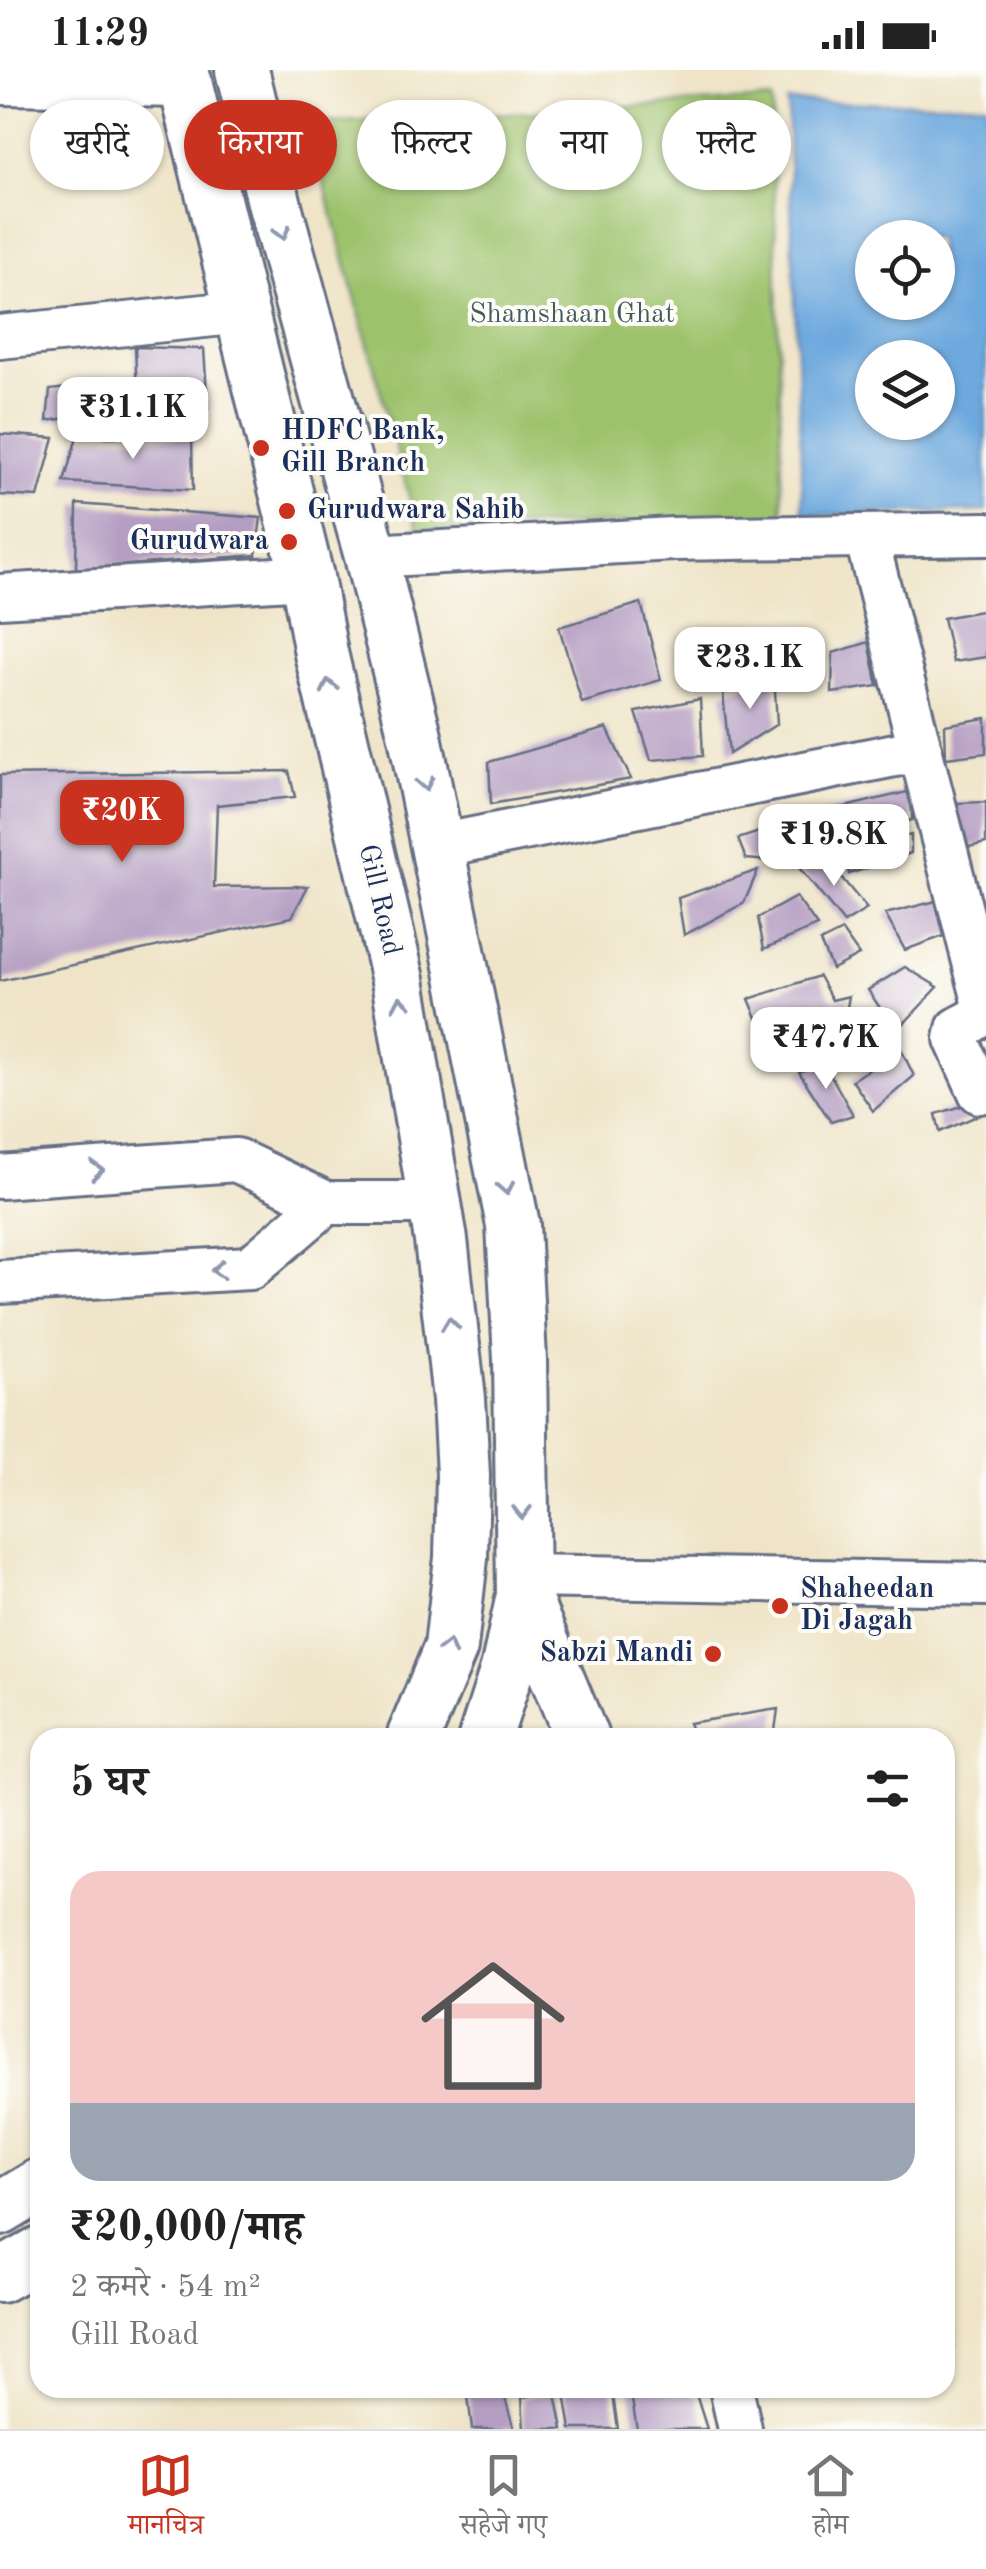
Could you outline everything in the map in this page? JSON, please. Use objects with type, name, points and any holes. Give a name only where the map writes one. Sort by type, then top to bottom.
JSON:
[{"type":"main road","points":[[242,70],[415,736],[513,1225],[520,1360],[523,1586],[508,1666],[488,1728]]},
{"type":"main road","name":"Gill Road","points":[[184,78],[307,577],[321,653],[398,980],[434,1203],[459,1399],[463,1476],[461,1558],[451,1647],[416,1728]]},
{"type":"main road","points":[[523,1586],[578,1728]]},
{"type":"main road","points":[[0,2210],[30,2191]]},
{"type":"main road","points":[[0,2276],[30,2260]]},
{"type":"street","points":[[0,83],[184,78]]},
{"type":"street","points":[[0,337],[243,312]]},
{"type":"street","points":[[371,556],[654,540],[986,534]]},
{"type":"street","points":[[866,536],[983,997],[985,1009],[958,1029],[956,1039],[980,1092]]},
{"type":"street","points":[[0,596],[307,577]]},
{"type":"street","points":[[438,846],[920,750]]},
{"type":"street","points":[[0,1177],[236,1160],[326,1203],[434,1203]]},
{"type":"street","points":[[0,1282],[250,1268],[326,1203]]},
{"type":"street","points":[[523,1586],[986,1584]]},
{"type":"street","points":[[733,2398],[740,2429]]},
{"type":"green space","name":"Shamshaan Ghat","points":[[662,105],[662,190],[774,190],[783,518],[418,530],[326,190],[337,190],[337,122],[357,121],[357,190],[506,190],[506,113],[526,112],[526,190],[642,190],[642,106]]},
{"type":"water","points":[[791,102],[986,103],[986,511],[803,515],[790,190]]},
{"type":"building","points":[[135,347],[204,349],[208,409],[138,417]]},
{"type":"building","points":[[122,381],[121,410],[47,421],[50,390]]},
{"type":"building","points":[[0,434],[54,438],[38,497],[0,495]]},
{"type":"building","points":[[77,437],[192,437],[193,490],[64,482]]},
{"type":"building","points":[[77,504],[261,518],[256,555],[76,569]]},
{"type":"building","points":[[641,603],[661,680],[582,703],[559,627]]},
{"type":"building","points":[[986,610],[986,657],[953,662],[943,618]]},
{"type":"building","points":[[869,642],[878,686],[832,693],[833,653]]},
{"type":"building","points":[[774,675],[777,724],[729,754],[723,693]]},
{"type":"building","points":[[700,699],[703,756],[651,760],[636,712]]},
{"type":"building","points":[[986,718],[986,753],[946,758],[945,725]]},
{"type":"building","points":[[607,728],[631,779],[491,804],[489,762]]},
{"type":"building","points":[[289,771],[295,797],[217,805],[214,887],[308,886],[292,917],[0,981],[0,775]]},
{"type":"building","points":[[911,791],[912,820],[826,844],[824,812]]},
{"type":"building","points":[[986,802],[986,843],[960,849],[957,803]]},
{"type":"building","points":[[765,830],[781,862],[746,859],[738,839]]},
{"type":"building","points":[[911,835],[911,853],[849,874],[846,850]]},
{"type":"building","points":[[823,855],[867,909],[844,923],[800,869]]},
{"type":"building","points":[[758,870],[744,903],[684,935],[678,898]]},
{"type":"building","points":[[796,897],[817,926],[764,949],[758,918]]},
{"type":"building","points":[[944,899],[955,932],[905,950],[885,914]]},
{"type":"building","points":[[842,931],[859,955],[832,969],[820,942]]},
{"type":"building","points":[[905,967],[938,987],[896,1032],[868,990]]},
{"type":"building","points":[[819,976],[832,1000],[849,996],[845,1019],[774,1057],[749,999]]},
{"type":"building","points":[[901,1049],[914,1076],[873,1111],[852,1080]]},
{"type":"building","points":[[823,1061],[853,1115],[831,1122],[799,1072]]},
{"type":"building","points":[[978,1101],[984,1113],[940,1132],[936,1114]]},
{"type":"building","points":[[778,1709],[775,1728],[691,1728],[689,1723]]},
{"type":"building","points":[[468,2398],[505,2398],[514,2429],[472,2429]]},
{"type":"building","points":[[522,2398],[557,2398],[563,2429],[524,2429]]},
{"type":"building","points":[[566,2398],[613,2398],[618,2429],[571,2429]]},
{"type":"building","points":[[632,2398],[697,2398],[707,2429],[637,2429]]},
{"type":"place","name":"HDFC Bank, Gill Branch","points":[[261,448]]},
{"type":"place","name":"Gurudwara Sahib","points":[[287,511]]},
{"type":"place","name":"Gurudwara","points":[[289,542]]},
{"type":"place","name":"Shaheedan Di Jagah","points":[[780,1606]]},
{"type":"place","name":"Sabzi Mandi","points":[[713,1654]]}]
